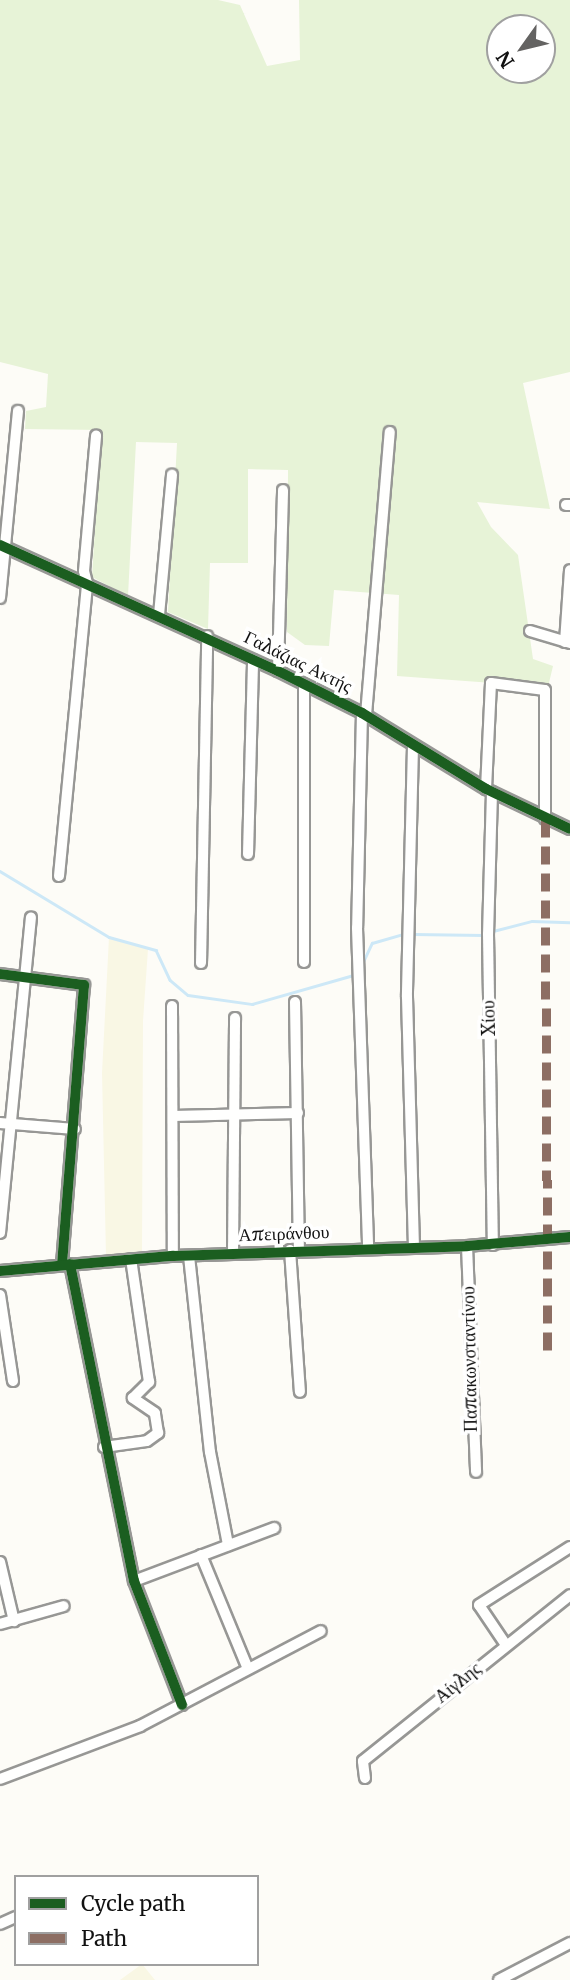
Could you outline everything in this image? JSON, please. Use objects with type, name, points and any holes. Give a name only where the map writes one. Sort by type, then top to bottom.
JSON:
[{"type":"street","points":[[0,598],[18,411]]},
{"type":"street","points":[[368,1248],[357,915],[364,714],[390,432]]},
{"type":"street","points":[[59,876],[87,583],[84,571],[96,436]]},
{"type":"street","points":[[159,615],[172,475]]},
{"type":"street","points":[[278,671],[283,490]]},
{"type":"street","name":"Γαλάζιας Ακτής","points":[[3,546],[207,636],[278,671],[364,714],[489,791],[570,829]]},
{"type":"street","points":[[530,631],[567,642],[570,570]]},
{"type":"street","points":[[201,963],[207,636]]},
{"type":"street","points":[[248,854],[253,660]]},
{"type":"street","name":"Χίου","points":[[493,1245],[488,934],[491,683],[545,690],[545,819]]},
{"type":"street","points":[[303,962],[304,686]]},
{"type":"street","points":[[413,746],[407,997],[414,1247]]},
{"type":"street","points":[[0,1233],[5,1123],[31,918]]},
{"type":"street","points":[[0,974],[25,975],[84,985],[66,1264],[134,1581],[183,1705]]},
{"type":"street","points":[[295,1002],[298,1113],[294,1250],[300,1392]]},
{"type":"street","points":[[172,1006],[173,1256]]},
{"type":"street","points":[[233,1253],[235,1018]]},
{"type":"street","points":[[173,1116],[298,1113]]},
{"type":"street","points":[[5,1123],[75,1129]]},
{"type":"street","name":"Απειράνθου","points":[[0,1271],[173,1256],[493,1245],[570,1237]]},
{"type":"street","name":"Παπακωνσταντίνου","points":[[467,1246],[476,1472]]},
{"type":"street","points":[[189,1256],[210,1452],[228,1545]]},
{"type":"street","points":[[104,1447],[147,1441],[158,1433],[155,1413],[133,1398],[149,1382],[131,1259]]},
{"type":"street","points":[[0,1295],[13,1381]]},
{"type":"street","points":[[134,1581],[274,1528]]},
{"type":"street","points":[[506,1645],[479,1605],[570,1546]]},
{"type":"street","points":[[201,1555],[248,1669]]},
{"type":"street","points":[[0,1562],[14,1621]]},
{"type":"street","name":"Αίγλης","points":[[365,1778],[363,1761],[570,1595]]},
{"type":"street","points":[[0,1624],[64,1606]]},
{"type":"street","points":[[0,1779],[140,1726],[321,1632]]},
{"type":"street","points":[[499,1980],[570,1942]]},
{"type":"shaded area","points":[[109,937],[148,949],[143,1021],[142,1254],[106,1256],[102,1073]]},
{"type":"shaded area","points":[[139,1966],[144,1966],[155,1980],[120,1980]]},
{"type":"green space","points":[[0,0],[218,0],[240,5],[267,66],[300,60],[299,0],[570,0],[570,372],[523,383],[550,509],[477,502],[491,527],[518,555],[533,659],[553,666],[548,687],[397,676],[399,595],[334,590],[329,646],[305,645],[287,632],[288,470],[248,469],[248,563],[210,563],[208,629],[168,612],[177,443],[136,442],[128,596],[92,577],[101,430],[25,429],[26,411],[46,407],[48,374],[0,362]]},
{"type":"waterway","points":[[0,871],[109,937],[156,950],[170,980],[188,995],[252,1004],[354,975]]},
{"type":"waterway","points":[[493,931],[532,921],[570,922]]},
{"type":"waterway","points":[[362,964],[372,943],[407,933]]},
{"type":"waterway","points":[[413,934],[483,935]]},
{"type":"marked path","points":[[545,819],[548,1351]]},
{"type":"cycle path","points":[[0,545],[278,671],[362,713],[486,789],[570,829]]},
{"type":"cycle path","points":[[0,974],[84,985],[62,1264]]},
{"type":"cycle path","points":[[0,1271],[173,1256],[467,1246],[570,1237]]},
{"type":"cycle path","points":[[70,1264],[134,1581],[182,1705]]}]
